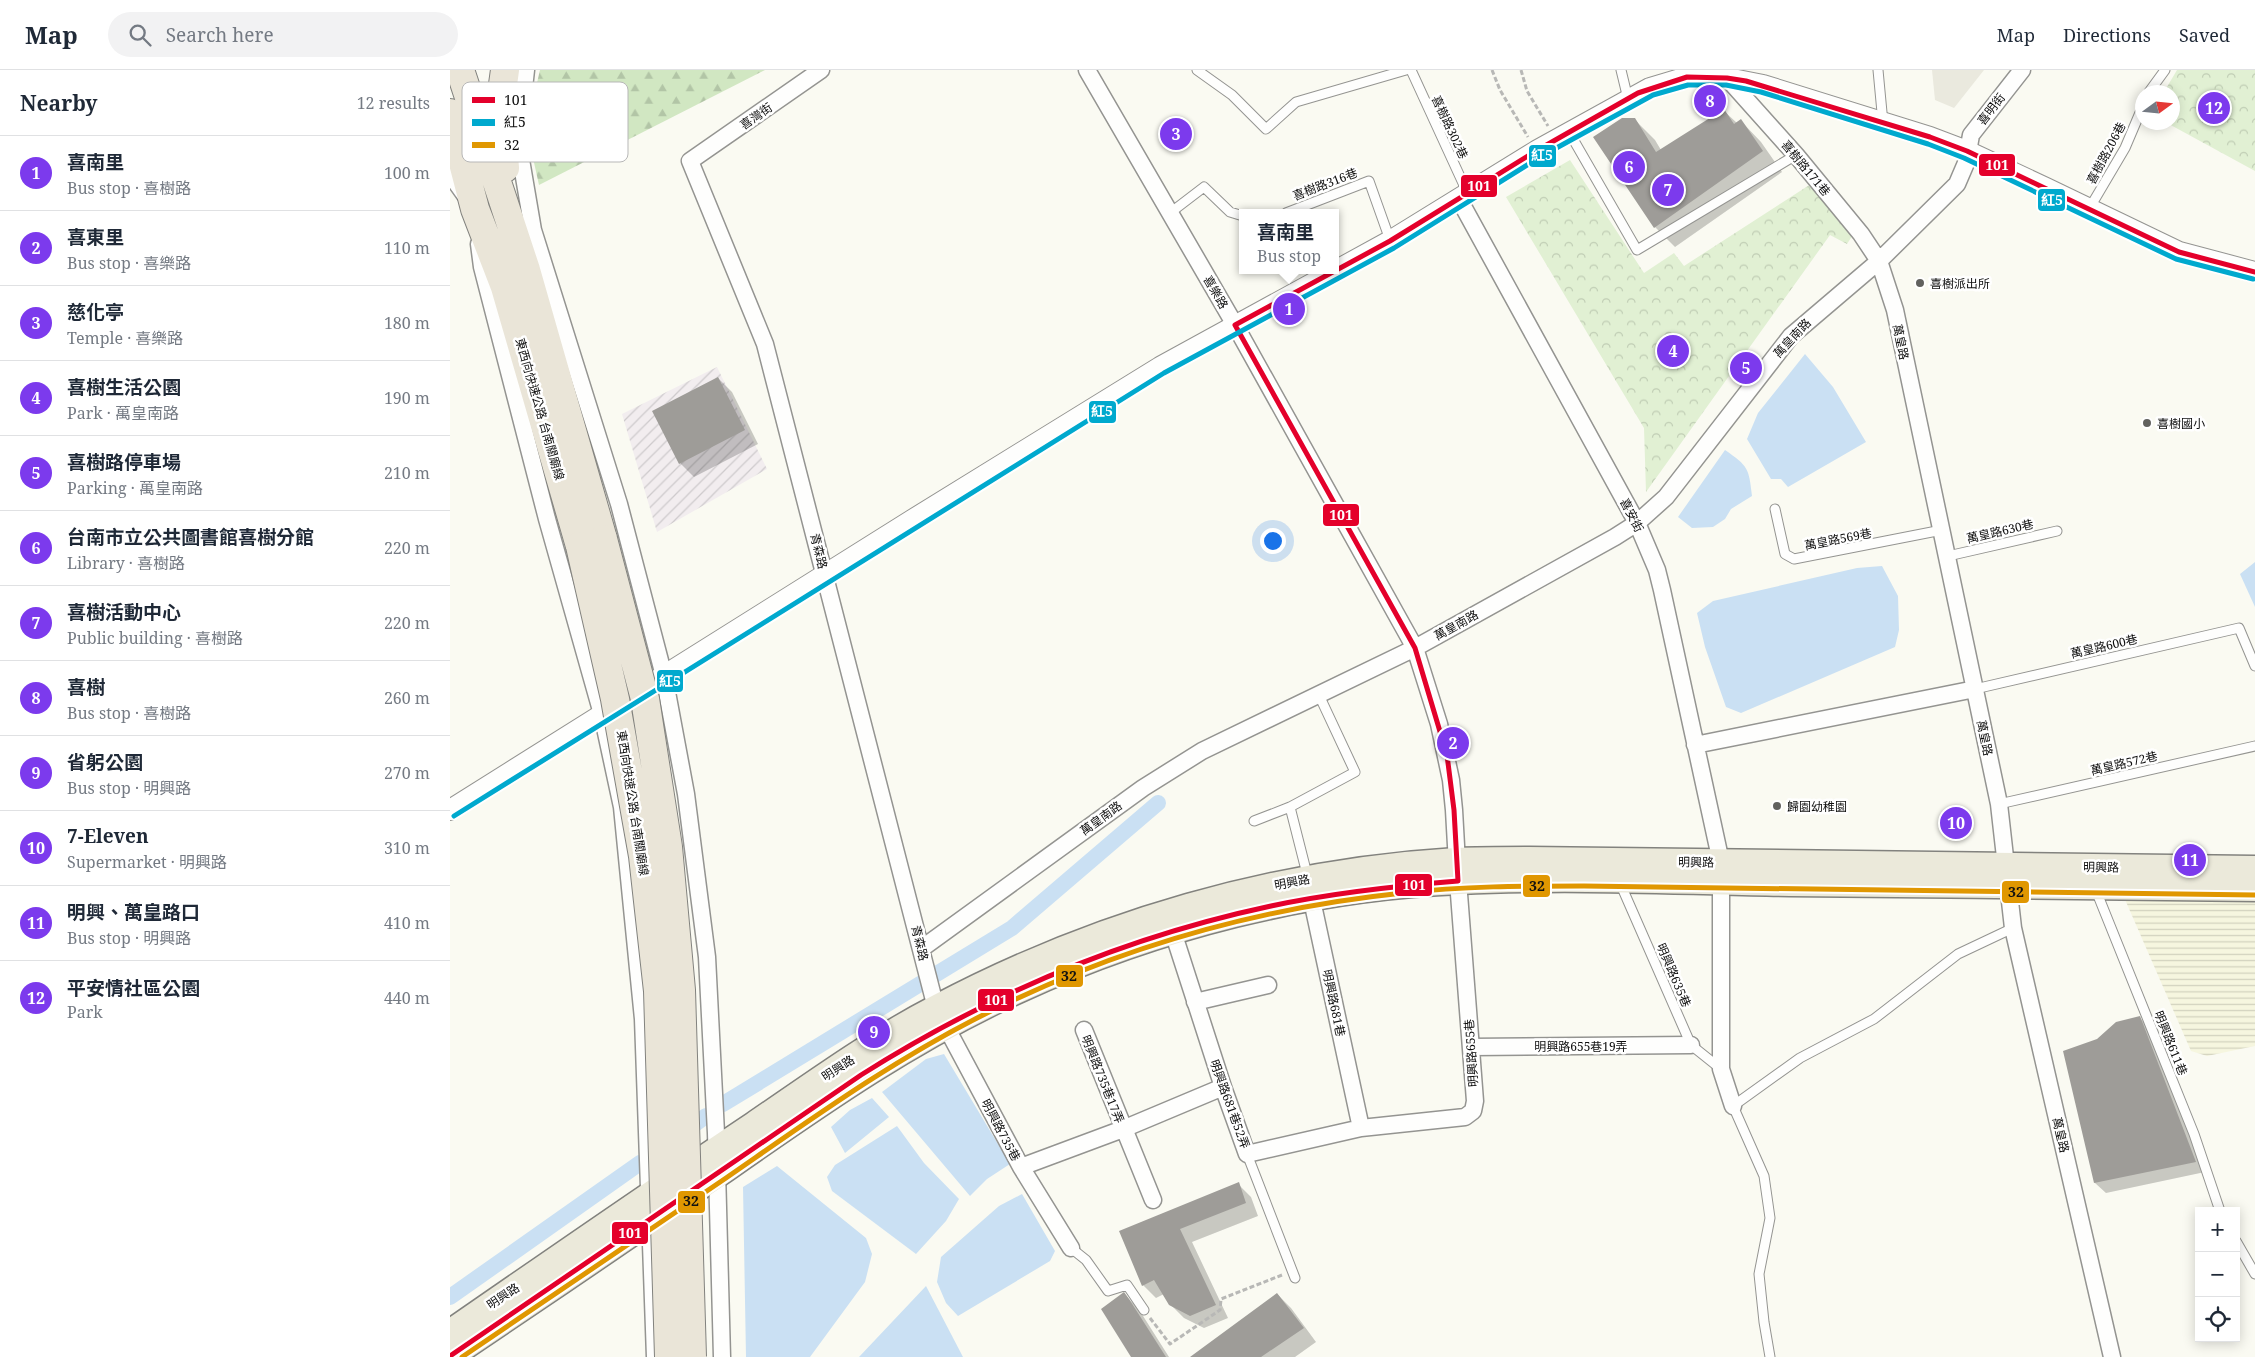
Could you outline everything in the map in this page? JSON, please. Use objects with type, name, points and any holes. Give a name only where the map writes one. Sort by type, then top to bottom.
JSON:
[{"type":"highway","points":[[460,70],[464,82]]},
{"type":"highway","name":"東西向快速公路 台南關廟線","points":[[450,113],[462,159]]},
{"type":"highway","name":"東西向快速公路 台南關廟線","points":[[463,162],[475,209],[505,287],[645,699],[668,847],[681,990],[692,1357]]},
{"type":"highway","points":[[491,162],[514,231]]},
{"type":"highway","points":[[505,162],[514,231]]},
{"type":"highway","name":"東西向快速公路 台南關廟線","points":[[514,231],[591,542],[643,856],[658,991],[669,1357]]},
{"type":"main road","name":"明興路","points":[[939,1013],[1040,981],[1101,956],[1173,932],[1245,912],[1310,889],[1385,868],[1619,880],[1721,872]]},
{"type":"main road","name":"明興路","points":[[1457,871],[2006,875],[2255,869]]},
{"type":"main road","name":"明興路","points":[[2006,875],[2094,885],[2255,888]]},
{"type":"main road","name":"明興路","points":[[450,1356],[650,1208],[717,1162],[833,1071],[1015,970],[1092,938],[1169,912],[1237,894],[1310,889]]},
{"type":"main road","name":"明興路","points":[[450,1333],[650,1208]]},
{"type":"street","name":"喜灣街","points":[[690,161],[822,70]]},
{"type":"street","name":"喜樂路","points":[[1087,70],[1235,325],[1415,648],[1447,755],[1454,810],[1457,871]]},
{"type":"street","name":"喜明街","points":[[1967,151],[1971,135],[2022,70]]},
{"type":"street","points":[[1339,269],[1390,241],[1536,151],[1628,99],[1650,88],[1688,74],[1728,78],[1763,85],[1883,124],[1930,136],[1967,151],[2179,252],[2255,272]]},
{"type":"street","name":"喜樹路171巷","points":[[1728,78],[1861,234],[1880,261]]},
{"type":"street","points":[[1880,261],[1957,184],[1966,163],[1967,151]]},
{"type":"street","name":"青森路","points":[[690,161],[765,344],[939,1013]]},
{"type":"street","points":[[521,162],[533,230],[619,504],[664,676],[686,794],[707,957],[717,1162],[722,1357]]},
{"type":"street","points":[[450,174],[475,209],[482,267],[547,519],[602,714],[622,807],[641,1000],[647,1096],[655,1357]]},
{"type":"street","name":"喜安街","points":[[1463,196],[1637,523],[1657,570],[1721,872],[1721,1069],[1733,1106]]},
{"type":"street","name":"萬皇南路","points":[[921,949],[1143,788],[1202,751],[1318,693],[1415,648],[1637,523],[1666,497],[1791,336],[1880,261]]},
{"type":"street","name":"萬皇路","points":[[1880,261],[1894,310],[1948,556],[1999,804],[2013,928],[2112,1357]]},
{"type":"street","points":[[450,810],[1160,367],[1329,274]]},
{"type":"street","points":[[1695,745],[1975,690]]},
{"type":"street","name":"明興路655巷","points":[[1360,1128],[1466,1117],[1473,1111],[1475,1101],[1457,871]]},
{"type":"street","name":"明興路681巷","points":[[1310,889],[1360,1128]]},
{"type":"street","name":"明興路681巷52弄","points":[[1173,932],[1223,1088],[1247,1154],[1360,1128]]},
{"type":"street","points":[[1195,1002],[1268,985]]},
{"type":"street","name":"明興路735巷","points":[[939,1013],[1020,1167],[1072,1248]]},
{"type":"street","name":"明興路735巷17弄","points":[[1084,1030],[1153,1200]]},
{"type":"street","name":"明興路655巷19弄","points":[[1471,1047],[1691,1046]]},
{"type":"street","name":"明興路735巷17弄","points":[[1020,1167],[1123,1129],[1223,1088]]},
{"type":"lane","points":[[1197,70],[1232,95],[1266,129],[1296,102],[1406,70]]},
{"type":"lane","name":"喜樹路302巷","points":[[1411,70],[1463,196]]},
{"type":"lane","points":[[1621,70],[1628,99]]},
{"type":"lane","points":[[1878,70],[1883,124]]},
{"type":"lane","points":[[2155,85],[2165,70]]},
{"type":"lane","name":"喜樹路206巷","points":[[2090,209],[2125,148],[2135,124]]},
{"type":"lane","points":[[1563,136],[1637,250],[1796,156]]},
{"type":"lane","name":"喜樹路316巷","points":[[1296,209],[1370,181],[1390,241]]},
{"type":"lane","points":[[1170,213],[1204,187],[1230,212],[1239,215]]},
{"type":"lane","name":"萬皇路569巷","points":[[1775,510],[1785,554],[1794,560],[1942,530]]},
{"type":"lane","name":"萬皇路630巷","points":[[1948,556],[2057,531]]},
{"type":"lane","name":"萬皇路600巷","points":[[1975,690],[2239,628],[2255,666]]},
{"type":"lane","points":[[1254,820],[1290,807],[1355,772],[1318,693]]},
{"type":"lane","name":"萬皇路572巷","points":[[1999,804],[2255,746]]},
{"type":"lane","points":[[1290,807],[1310,889]]},
{"type":"lane","name":"明興路635巷","points":[[1619,880],[1691,1046],[1721,1069]]},
{"type":"lane","name":"明興路611巷","points":[[2094,885],[2194,1134],[2219,1207]]},
{"type":"lane","points":[[1770,1357],[1759,1274],[1770,1218],[1764,1176],[1733,1106],[1800,1058],[1874,1019],[1958,954],[2013,928]]},
{"type":"lane","points":[[1247,1154],[1293,1274]]},
{"type":"lane","points":[[1072,1248],[1086,1260],[1108,1291],[1128,1285],[1144,1310]]},
{"type":"lane","points":[[2240,1249],[2255,1274]]},
{"type":"path","points":[[1492,70],[1500,90],[1536,151]]},
{"type":"path","points":[[1521,70],[1527,91],[1563,136]]},
{"type":"path","points":[[1144,1310],[1170,1344],[1220,1310],[1221,1299],[1293,1274]]},
{"type":"shaded area","points":[[1932,70],[1984,70],[1954,108],[1935,100]]},
{"type":"shaded area","points":[[717,367],[767,469],[657,532],[622,414]]},
{"type":"green space","points":[[540,70],[765,70],[628,140],[628,82],[537,82]]},
{"type":"green space","points":[[2177,70],[2255,70],[2255,171],[2180,130],[2180,85],[2168,85]]},
{"type":"green space","points":[[1570,160],[1644,273],[1674,253],[1684,266],[1814,182],[1854,233],[1847,244],[1830,235],[1646,492],[1644,428],[1506,197]]},
{"type":"green space","points":[[534,162],[584,162],[539,185]]},
{"type":"green space","points":[[2120,888],[2255,892],[2255,1046],[2207,1056],[2191,1051]]},
{"type":"water","points":[[1805,354],[1833,387],[1866,442],[1788,487],[1781,479],[1771,479],[1747,439],[1758,413]]},
{"type":"water","points":[[1725,450],[1739,460],[1746,468],[1750,479],[1752,496],[1731,509],[1725,519],[1713,527],[1692,528],[1678,517]]},
{"type":"water","points":[[2255,562],[2255,607],[2240,574]]},
{"type":"water","points":[[1882,566],[1898,596],[1899,630],[1895,647],[1741,713],[1726,707],[1705,647],[1697,613],[1713,601],[1857,568]]},
{"type":"water","points":[[944,1054],[1010,1164],[987,1179],[970,1196],[882,1092],[926,1059]]},
{"type":"water","points":[[872,1098],[889,1117],[845,1153],[831,1127],[850,1110]]},
{"type":"water","points":[[897,1126],[924,1163],[959,1199],[946,1221],[916,1254],[832,1191],[827,1177],[835,1165]]},
{"type":"water","points":[[777,1166],[866,1238],[872,1254],[865,1282],[810,1357],[746,1357],[743,1187]]},
{"type":"water","points":[[1022,1194],[1055,1251],[1050,1261],[958,1316],[946,1303],[937,1282],[941,1257],[999,1206]]},
{"type":"water","points":[[926,1286],[963,1357],[859,1357]]},
{"type":"building","points":[[1724,109],[1734,124],[1741,119],[1763,151],[1654,228],[1593,137],[1622,118],[1635,118],[1656,152]]},
{"type":"building","points":[[718,377],[745,430],[679,464],[652,411]]},
{"type":"building","points":[[2140,1016],[2196,1162],[2094,1183],[2063,1051],[2097,1039],[2116,1022]]},
{"type":"building","points":[[1239,1182],[1246,1203],[1180,1229],[1216,1305],[1190,1316],[1169,1305],[1154,1280],[1142,1286],[1119,1231]]},
{"type":"building","points":[[1124,1292],[1166,1357],[1131,1357],[1101,1309]]},
{"type":"building","points":[[1277,1293],[1304,1328],[1261,1357],[1190,1357]]},
{"type":"waterway","points":[[723,1104],[1012,928],[1158,803]]},
{"type":"waterway","points":[[681,1134],[706,1116]]},
{"type":"waterway","points":[[450,1297],[640,1163]]},
{"type":"transit line","name":"101","points":[[1339,269],[1390,241],[1536,151],[1638,93],[1687,77],[1727,78],[1746,81],[1930,137],[1967,151],[2179,252],[2255,272]]},
{"type":"transit line","name":"紅5","points":[[454,816],[1164,373],[1394,248],[1540,157],[1653,95],[1688,85],[1726,85],[1761,92],[1928,144],[1964,158],[2176,259],[2253,279]]},
{"type":"transit line","name":"101","points":[[1235,325],[1329,274]]},
{"type":"transit line","name":"101","points":[[450,1356],[861,1075],[909,1046],[1007,995],[1058,972],[1110,952],[1163,934],[1217,919],[1317,897],[1458,881],[1454,810],[1447,755],[1415,648],[1235,325]]},
{"type":"transit line","name":"32","points":[[462,1357],[852,1091],[951,1032],[1034,991],[1085,970],[1136,951],[1241,921],[1294,909],[1348,900],[1448,889],[1493,887],[1584,886],[2255,895]]},
{"type":"place","name":"喜樹","points":[[1710,101]]},
{"type":"place","name":"平安情社區公園","points":[[2214,108]]},
{"type":"place","name":"慈化亭","points":[[1176,134]]},
{"type":"place","name":"台南市立公共圖書館喜樹分館","points":[[1629,167]]},
{"type":"place","name":"喜樹活動中心","points":[[1668,190]]},
{"type":"place","name":"喜樹派出所","points":[[1920,283]]},
{"type":"place","name":"喜南里","points":[[1289,309]]},
{"type":"place","name":"喜樹生活公園","points":[[1673,351]]},
{"type":"place","name":"喜樹路停車場","points":[[1746,368]]},
{"type":"place","name":"喜樹國小","points":[[2147,423]]},
{"type":"place","name":"喜東里","points":[[1453,743]]},
{"type":"place","name":"歸園幼稚園","points":[[1777,806]]},
{"type":"place","name":"7-Eleven","points":[[1956,823]]},
{"type":"place","name":"明興、萬皇路口","points":[[2190,860]]},
{"type":"place","name":"省躬公園","points":[[874,1032]]}]
